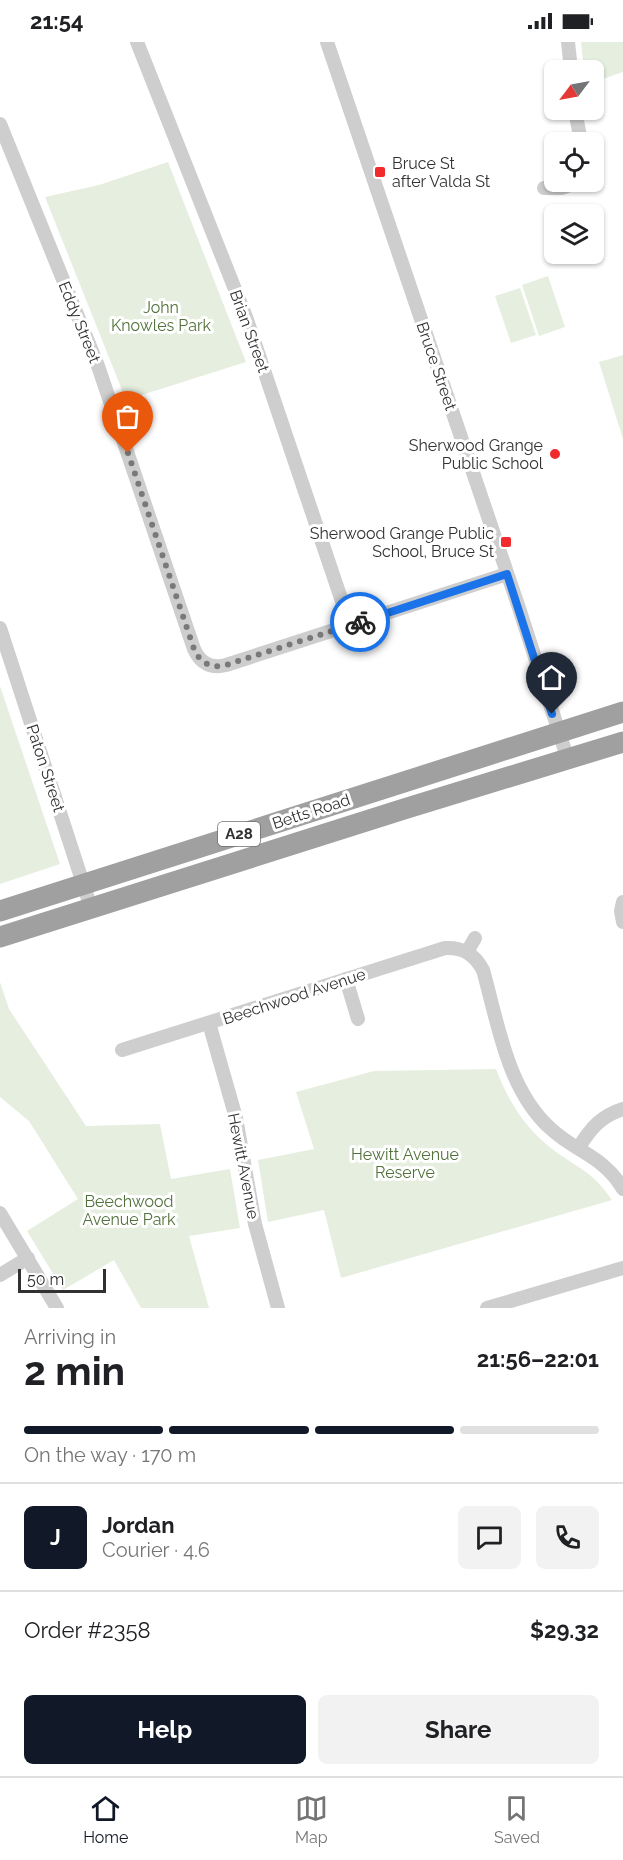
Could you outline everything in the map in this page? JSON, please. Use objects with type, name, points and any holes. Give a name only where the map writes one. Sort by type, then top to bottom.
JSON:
[{"type":"highway","name":"Betts Road","points":[[0,911],[623,712]]},
{"type":"highway","name":"Betts Road","points":[[0,937],[623,742]]},
{"type":"street","name":"Brian Street","points":[[137,42],[246,317],[350,625]]},
{"type":"street","name":"Bruce Street","points":[[327,42],[568,760]]},
{"type":"street","points":[[568,42],[570,60]]},
{"type":"street","name":"Eddy Street","points":[[0,124],[3,140],[98,366],[198,658],[207,664],[219,667],[507,574]]},
{"type":"street","name":"Paton Street","points":[[0,628],[91,908]]},
{"type":"street","points":[[620,900],[623,922]]},
{"type":"street","points":[[475,938],[467,952],[476,958],[483,970],[512,1071],[523,1095],[550,1129],[605,1166],[623,1189]]},
{"type":"street","name":"Beechwood Avenue","points":[[122,1050],[445,948],[457,948],[467,952]]},
{"type":"street","points":[[346,979],[358,1020]]},
{"type":"street","name":"Hewitt Avenue","points":[[209,1023],[236,1118],[255,1224],[278,1308]]},
{"type":"street","points":[[579,1147],[598,1121],[623,1109]]},
{"type":"street","points":[[0,1214],[57,1308]]},
{"type":"street","points":[[0,1275],[28,1258]]},
{"type":"street","points":[[487,1308],[623,1268]]},
{"type":"green space","points":[[581,42],[623,42],[623,72],[604,79],[604,60],[583,60]]},
{"type":"green space","name":"John Knowles Park","points":[[168,162],[246,362],[126,400],[45,197],[99,185]]},
{"type":"green space","points":[[548,276],[565,327],[539,336],[522,285]]},
{"type":"green space","points":[[520,288],[536,335],[511,343],[495,296]]},
{"type":"green space","points":[[623,355],[623,439],[599,362]]},
{"type":"green space","points":[[0,686],[60,864],[0,884]]},
{"type":"green space","name":"Beechwood Avenue Park","points":[[0,982],[9,1009],[86,1126],[160,1124],[171,1179],[230,1169],[240,1228],[189,1236],[209,1308],[141,1308],[114,1260],[63,1290],[27,1231],[78,1199],[29,1121],[0,1097]]},
{"type":"green space","name":"Hewitt Avenue Reserve","points":[[496,1069],[513,1104],[527,1125],[545,1144],[593,1177],[612,1200],[341,1278],[324,1210],[268,1222],[258,1160],[314,1149],[296,1092],[374,1071]]},
{"type":"way so far","points":[[128,453],[195,654],[202,662],[219,667],[360,622]]},
{"type":"place","name":"Bruce St after Valda St","points":[[380,172]]},
{"type":"place","name":"Sherwood Grange Public School","points":[[555,454]]},
{"type":"place","name":"Sherwood Grange Public School, Bruce St","points":[[506,542]]},
{"type":"route","points":[[360,622],[507,574],[552,714]]}]
